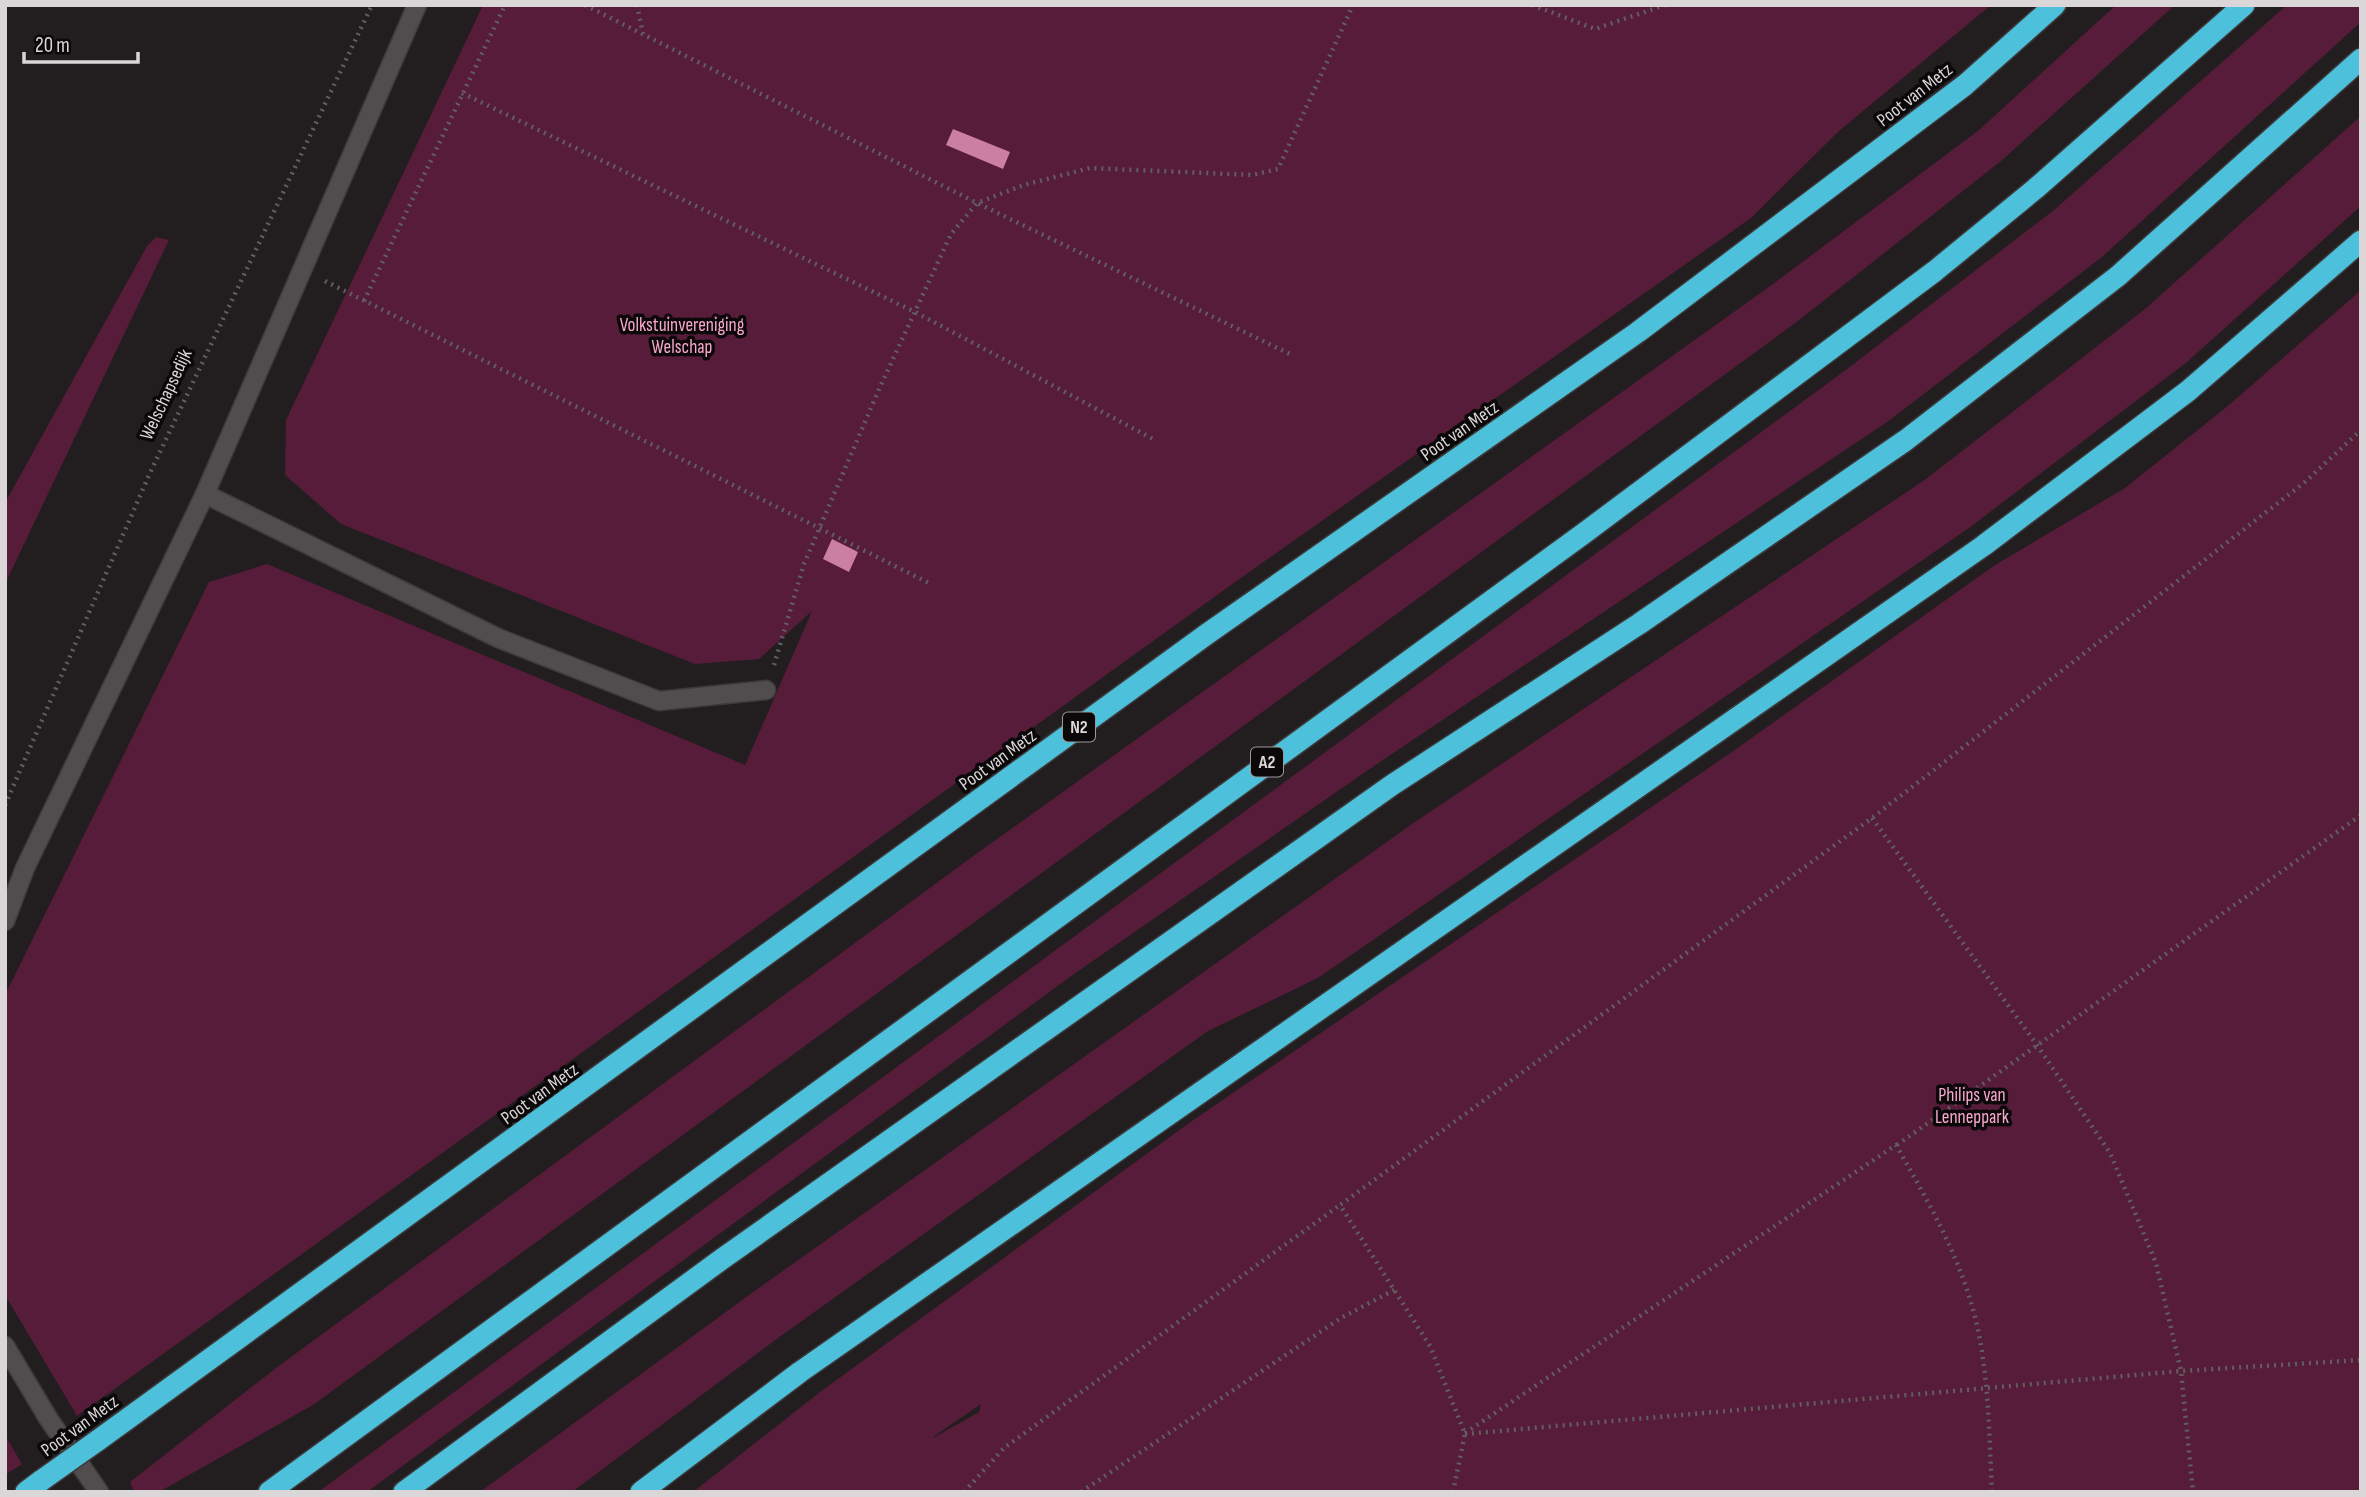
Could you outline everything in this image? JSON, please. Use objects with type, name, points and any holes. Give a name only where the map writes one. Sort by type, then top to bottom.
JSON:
[{"type":"highway","name":"Poot van Metz","points":[[34,1486],[1196,642],[1638,332],[1965,85],[2055,5]]},
{"type":"highway","name":"A2","points":[[269,1492],[1583,534],[1935,271],[2035,189],[2244,5]]},
{"type":"highway","points":[[404,1492],[722,1259],[1381,793],[1639,624],[1906,440],[2118,276],[2361,59]]},
{"type":"highway","points":[[641,1492],[800,1372],[1983,546],[2188,391],[2361,240]]},
{"type":"street","points":[[5,921],[24,868],[205,494],[417,5]]},
{"type":"street","points":[[205,494],[498,638],[659,701],[766,690]]},
{"type":"street","points":[[5,1346],[48,1418],[99,1492]]},
{"type":"path","name":"Welschapsedijk","points":[[5,805],[150,474],[372,5]]},
{"type":"path","points":[[364,301],[505,5]]},
{"type":"path","points":[[585,5],[977,203],[1292,355]]},
{"type":"path","points":[[637,5],[643,35]]},
{"type":"path","points":[[766,690],[804,564],[951,234],[977,203],[1024,185],[1090,167],[1252,175],[1278,169],[1353,5]]},
{"type":"path","points":[[1532,5],[1595,29],[1665,5]]},
{"type":"path","points":[[462,93],[915,312],[1153,439]]},
{"type":"path","points":[[302,270],[929,583]]},
{"type":"path","points":[[964,1492],[1004,1448],[1871,818],[2305,482],[2361,430]]},
{"type":"path","points":[[1465,1434],[1896,1146],[2361,815]]},
{"type":"path","points":[[1871,818],[2037,1045],[2110,1153],[2156,1263],[2181,1371],[2193,1492]]},
{"type":"path","points":[[1896,1146],[1941,1224],[1976,1320],[1987,1390],[1992,1492]]},
{"type":"path","points":[[1340,1205],[1430,1346],[1465,1434],[1453,1492]]},
{"type":"path","points":[[1081,1492],[1341,1318],[1396,1289]]},
{"type":"path","points":[[1465,1434],[2181,1371],[2361,1360]]},
{"type":"green space","name":"Volkstuinvereniging Welschap","points":[[483,5],[1991,5],[1839,131],[1751,218],[1238,580],[77,1416],[5,1295],[5,995],[209,582],[267,564],[745,765],[812,611],[759,659],[695,664],[341,524],[285,475],[286,420]]},
{"type":"green space","points":[[2116,5],[2175,5],[2001,161],[1798,321],[313,1405],[159,1492],[134,1492],[130,1482],[276,1368],[976,854],[1773,284],[1979,130]]},
{"type":"green space","points":[[2287,5],[2361,5],[2361,22],[2102,257],[1890,420],[1374,766],[1074,974],[367,1492],[318,1492],[1847,369],[2054,210]]},
{"type":"green space","points":[[2361,116],[2361,206],[2187,362],[1969,528],[1318,978],[1208,1031],[778,1338],[572,1492],[480,1492],[749,1295],[1412,824],[1926,479],[2145,309]]},
{"type":"green space","points":[[156,237],[169,240],[5,584],[5,503],[147,246]]},
{"type":"green space","name":"Philips van Lenneppark","points":[[2361,290],[2361,1492],[693,1492],[820,1392],[1189,1123],[1729,754],[1995,565],[2125,488],[2229,405]],"holes":[[[981,1404],[979,1412],[933,1438]]]},
{"type":"green space","points":[[5,1435],[22,1464],[5,1475]]},
{"type":"building","points":[[953,129],[1010,152],[1003,169],[946,145]]},
{"type":"building","points":[[832,539],[858,552],[849,572],[823,559]]}]
